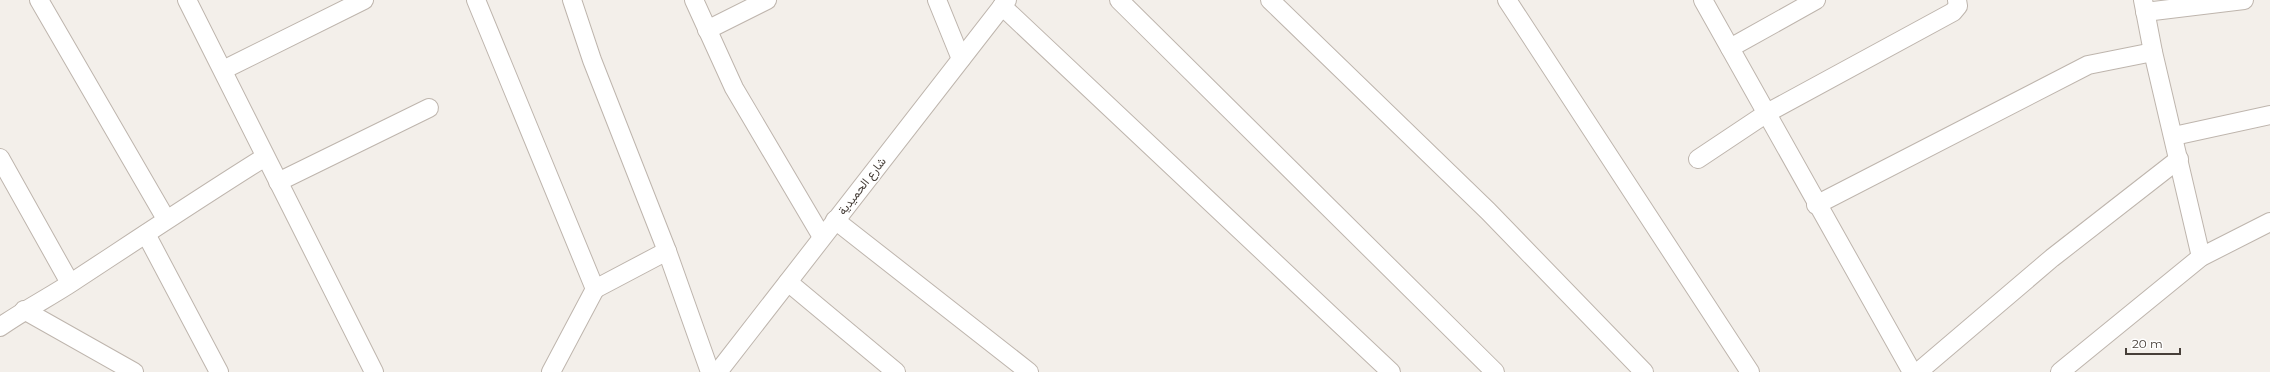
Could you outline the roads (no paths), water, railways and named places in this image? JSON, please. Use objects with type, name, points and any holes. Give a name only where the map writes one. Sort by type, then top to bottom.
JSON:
[{"type":"street","points":[[39,0],[166,219]]},
{"type":"street","points":[[187,0],[374,372]]},
{"type":"street","points":[[223,70],[364,0]]},
{"type":"street","points":[[476,0],[595,289]]},
{"type":"street","points":[[572,0],[592,60],[667,252],[710,372]]},
{"type":"street","points":[[694,0],[734,88],[822,237]]},
{"type":"street","points":[[707,30],[767,0]]},
{"type":"street","points":[[937,0],[961,59]]},
{"type":"street","points":[[1119,0],[1495,372]]},
{"type":"street","points":[[1270,0],[1488,211],[1644,372]]},
{"type":"street","points":[[1507,0],[1750,372]]},
{"type":"street","points":[[1703,0],[1767,113],[1816,204],[1912,372]]},
{"type":"street","points":[[1730,48],[1816,0]]},
{"type":"street","points":[[1698,159],[1767,113],[1953,12],[1958,6],[1957,0]]},
{"type":"street","points":[[2201,257],[2174,136],[2153,52],[2144,6],[2244,0]]},
{"type":"street","points":[[1004,3],[1391,372]]},
{"type":"street","name":"شارع الحميدية","points":[[718,372],[1004,3]]},
{"type":"street","points":[[1816,204],[2088,65],[2153,52]]},
{"type":"street","points":[[278,182],[429,108]]},
{"type":"street","points":[[2174,136],[2270,115]]},
{"type":"street","points":[[0,327],[24,310],[70,283],[146,234],[166,219],[265,156]]},
{"type":"street","points":[[0,158],[70,283]]},
{"type":"street","points":[[1918,372],[2052,258],[2179,159]]},
{"type":"street","points":[[835,220],[1029,372]]},
{"type":"street","points":[[2060,372],[2201,257],[2270,222]]},
{"type":"street","points":[[146,234],[219,372]]},
{"type":"street","points":[[551,372],[595,289],[667,252]]},
{"type":"street","points":[[788,282],[896,372]]},
{"type":"street","points":[[24,310],[134,372]]}]
